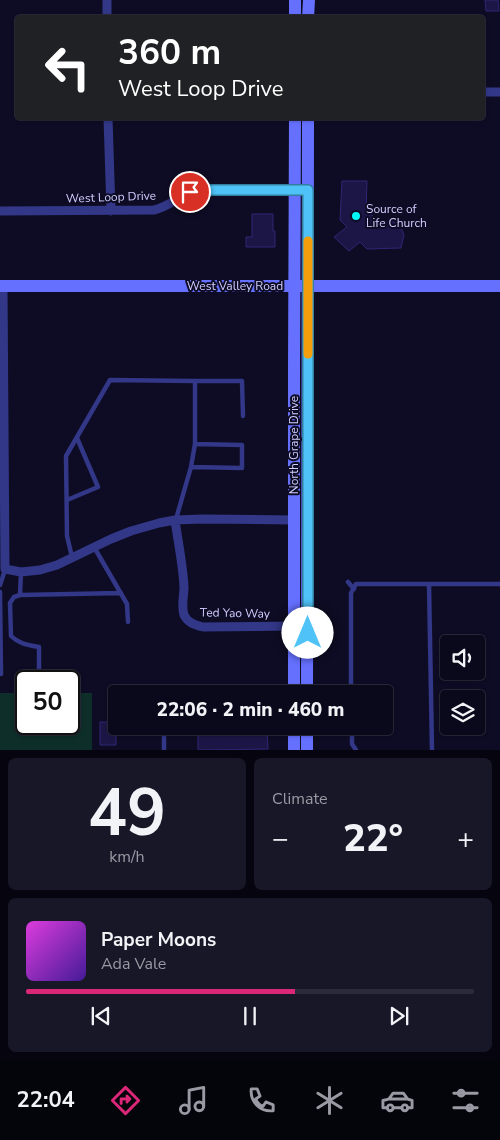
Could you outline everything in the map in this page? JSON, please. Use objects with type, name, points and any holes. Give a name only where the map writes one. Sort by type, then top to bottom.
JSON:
[{"type":"main road","points":[[295,15],[296,0]]},
{"type":"main road","points":[[308,0],[308,15]]},
{"type":"main road","points":[[295,120],[302,190]]},
{"type":"main road","name":"North Grape Drive","points":[[294,685],[294,286],[308,120]]},
{"type":"main road","name":"North Grape Drive","points":[[302,190],[308,286],[308,685]]},
{"type":"main road","name":"West Valley Road","points":[[1,286],[500,286]]},
{"type":"main road","points":[[294,735],[294,750]]},
{"type":"main road","points":[[307,735],[307,750]]},
{"type":"street","points":[[107,0],[107,15]]},
{"type":"street","points":[[485,92],[500,92]]},
{"type":"street","points":[[108,120],[111,211]]},
{"type":"street","name":"West Loop Drive","points":[[0,211],[154,210],[164,208],[190,192],[200,190],[302,190]]},
{"type":"street","points":[[1,286],[5,569],[21,572],[40,570],[73,558],[131,530],[176,520],[294,520]]},
{"type":"street","name":"Ted Yao Way","points":[[176,520],[184,586],[183,608],[184,615],[190,625],[203,627],[294,626]]},
{"type":"lane","points":[[73,558],[67,536],[66,456],[110,380],[242,381],[243,416]]},
{"type":"lane","points":[[176,520],[191,467],[195,444],[195,381]]},
{"type":"lane","points":[[67,500],[98,486],[77,438]]},
{"type":"lane","points":[[191,467],[242,468],[242,445],[195,444]]},
{"type":"lane","points":[[94,547],[127,604],[128,622]]},
{"type":"lane","points":[[0,585],[5,569]]},
{"type":"lane","points":[[20,595],[21,572]]},
{"type":"lane","points":[[348,582],[354,589]]},
{"type":"lane","points":[[351,685],[351,593],[356,584],[500,584]]},
{"type":"lane","points":[[429,584],[432,750]]},
{"type":"lane","points":[[0,592],[0,674]]},
{"type":"lane","points":[[39,670],[39,647],[22,644],[11,636],[10,603],[14,597],[20,595],[121,593]]},
{"type":"lane","points":[[164,735],[164,750]]},
{"type":"lane","points":[[352,735],[354,749]]},
{"type":"green space","points":[[0,693],[15,693],[15,735],[80,735],[80,693],[92,693],[92,750],[0,750]]},
{"type":"building","points":[[485,0],[498,0],[499,11],[486,11]]},
{"type":"building","name":"Source of Life Church","points":[[342,181],[367,181],[366,211],[374,217],[374,222],[399,222],[404,235],[401,248],[367,249],[360,242],[349,251],[334,237],[347,227],[340,220]]},
{"type":"building","points":[[252,214],[273,214],[275,247],[246,247],[246,237],[252,237]]},
{"type":"building","points":[[100,722],[108,722],[108,735],[116,735],[116,745],[100,745]]},
{"type":"building","points":[[198,735],[267,735],[268,749],[198,750]]},
{"type":"slow traffic","points":[[308,241],[308,354]]},
{"type":"place","name":"Source of Life Church","points":[[356,216]]},
{"type":"route","points":[[190,192],[200,190],[308,190],[308,633]]}]
